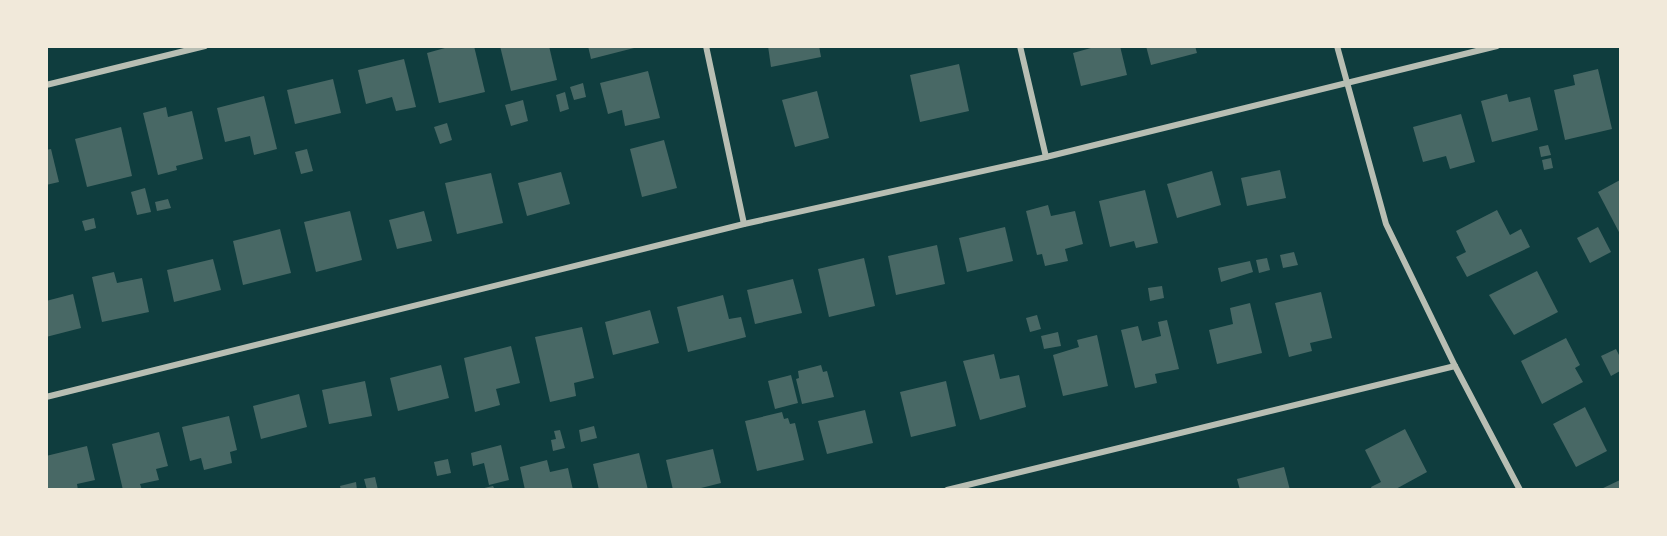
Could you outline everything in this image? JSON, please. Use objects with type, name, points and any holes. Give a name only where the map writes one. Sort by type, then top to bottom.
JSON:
[{"type":"street","points":[[46,85],[205,46]]},
{"type":"street","points":[[706,46],[744,224]]},
{"type":"street","points":[[1020,46],[1046,157]]},
{"type":"street","points":[[1337,46],[1386,224],[1455,366],[1520,489]]},
{"type":"street","points":[[46,397],[744,224],[1046,157],[1497,46]]},
{"type":"street","points":[[947,489],[1455,366]]},
{"type":"building","points":[[452,46],[474,46],[485,92],[439,103],[427,53]]},
{"type":"building","points":[[500,46],[549,46],[557,80],[511,91]]},
{"type":"building","points":[[588,46],[638,46],[638,47],[591,59]]},
{"type":"building","points":[[768,46],[819,46],[821,57],[771,67]]},
{"type":"building","points":[[1098,46],[1120,46],[1127,75],[1081,86],[1073,53]]},
{"type":"building","points":[[1146,46],[1195,46],[1197,53],[1151,65]]},
{"type":"building","points":[[404,59],[416,107],[396,111],[392,97],[366,104],[358,70]]},
{"type":"building","points":[[959,64],[969,111],[920,122],[910,75]]},
{"type":"building","points":[[1598,69],[1612,129],[1565,140],[1554,90],[1575,85],[1573,75]]},
{"type":"building","points":[[648,71],[660,118],[625,126],[622,110],[608,114],[600,83]]},
{"type":"building","points":[[333,79],[341,113],[295,124],[287,90]]},
{"type":"building","points":[[583,83],[586,97],[574,100],[570,87]]},
{"type":"building","points":[[817,91],[829,138],[795,147],[782,100]]},
{"type":"building","points":[[565,92],[569,109],[560,112],[556,95]]},
{"type":"building","points":[[1507,94],[1509,102],[1530,97],[1538,130],[1492,142],[1481,101]]},
{"type":"building","points":[[264,96],[277,149],[254,155],[250,136],[225,142],[217,108]]},
{"type":"building","points":[[523,100],[528,121],[511,126],[505,105]]},
{"type":"building","points":[[166,107],[168,117],[192,111],[203,159],[176,166],[177,170],[158,175],[143,113]]},
{"type":"building","points":[[1461,114],[1475,162],[1450,169],[1446,156],[1423,162],[1413,127]]},
{"type":"building","points":[[447,123],[452,140],[440,144],[434,127]]},
{"type":"building","points":[[121,127],[132,176],[87,187],[75,139]]},
{"type":"building","points":[[664,140],[677,188],[642,197],[630,149]]},
{"type":"building","points":[[1548,145],[1551,155],[1541,157],[1539,147]]},
{"type":"building","points":[[51,149],[59,182],[46,185],[46,150]]},
{"type":"building","points":[[307,149],[313,171],[301,174],[295,152]]},
{"type":"building","points":[[1551,158],[1553,168],[1544,170],[1542,160]]},
{"type":"building","points":[[1280,170],[1286,198],[1247,206],[1241,178]]},
{"type":"building","points":[[1212,171],[1221,205],[1177,218],[1167,184]]},
{"type":"building","points":[[561,172],[570,204],[527,216],[518,183]]},
{"type":"building","points":[[491,173],[503,223],[457,234],[445,183]]},
{"type":"building","points":[[1620,180],[1620,234],[1598,192]]},
{"type":"building","points":[[145,188],[151,212],[137,215],[131,192]]},
{"type":"building","points":[[1145,190],[1158,243],[1136,248],[1134,241],[1110,247],[1099,201]]},
{"type":"building","points":[[168,199],[171,208],[157,211],[155,202]]},
{"type":"building","points":[[1048,205],[1051,216],[1075,211],[1083,244],[1065,249],[1068,261],[1045,266],[1042,254],[1037,255],[1026,211]]},
{"type":"building","points":[[1497,210],[1510,235],[1521,229],[1530,247],[1467,277],[1456,257],[1466,252],[1456,231]]},
{"type":"building","points":[[350,211],[362,260],[316,272],[304,222]]},
{"type":"building","points":[[424,211],[432,241],[397,249],[389,220]]},
{"type":"building","points":[[94,218],[96,228],[85,231],[82,221]]},
{"type":"building","points":[[1005,227],[1013,261],[967,272],[959,238]]},
{"type":"building","points":[[1598,227],[1611,252],[1590,263],[1577,238]]},
{"type":"building","points":[[280,229],[291,273],[243,285],[233,241]]},
{"type":"building","points":[[937,245],[945,284],[896,295],[888,256]]},
{"type":"building","points":[[1294,252],[1298,265],[1283,268],[1280,255]]},
{"type":"building","points":[[864,258],[875,306],[829,317],[818,269]]},
{"type":"building","points":[[1267,258],[1270,270],[1259,273],[1256,260]]},
{"type":"building","points":[[213,259],[221,290],[174,302],[167,270]]},
{"type":"building","points":[[1250,261],[1253,272],[1221,282],[1218,268]]},
{"type":"building","points":[[1537,271],[1558,312],[1514,335],[1489,295]]},
{"type":"building","points":[[114,272],[117,283],[142,278],[149,312],[102,322],[92,277]]},
{"type":"building","points":[[793,279],[802,313],[755,324],[747,290]]},
{"type":"building","points":[[1162,286],[1164,298],[1150,301],[1148,288]]},
{"type":"building","points":[[1321,292],[1332,338],[1310,343],[1312,351],[1289,357],[1275,303]]},
{"type":"building","points":[[73,294],[81,328],[46,337],[46,301]]},
{"type":"building","points":[[723,295],[729,319],[741,317],[746,337],[688,352],[677,307]]},
{"type":"building","points":[[1250,303],[1262,353],[1217,364],[1209,330],[1233,324],[1230,308]]},
{"type":"building","points":[[650,310],[659,343],[613,355],[605,322]]},
{"type":"building","points":[[1037,315],[1041,329],[1030,332],[1026,318]]},
{"type":"building","points":[[1167,320],[1179,369],[1155,374],[1157,383],[1135,388],[1121,330],[1138,326],[1142,341],[1161,336],[1158,322]]},
{"type":"building","points":[[582,327],[594,378],[574,383],[576,396],[550,402],[535,337]]},
{"type":"building","points":[[1058,332],[1061,346],[1044,349],[1041,336]]},
{"type":"building","points":[[1097,335],[1108,386],[1063,396],[1053,355],[1079,347],[1077,340]]},
{"type":"building","points":[[1566,338],[1580,365],[1575,368],[1583,382],[1542,404],[1521,361]]},
{"type":"building","points":[[511,346],[520,383],[496,389],[500,405],[475,412],[464,358]]},
{"type":"building","points":[[1616,349],[1620,357],[1620,371],[1611,376],[1601,356]]},
{"type":"building","points":[[994,354],[1000,379],[1019,375],[1026,407],[980,420],[963,361]]},
{"type":"building","points":[[441,365],[449,398],[398,411],[390,378]]},
{"type":"building","points":[[821,365],[823,372],[827,371],[834,397],[802,404],[796,379],[799,378],[798,371]]},
{"type":"building","points":[[791,375],[798,403],[775,409],[768,381]]},
{"type":"building","points":[[365,381],[372,416],[329,424],[322,390]]},
{"type":"building","points":[[946,381],[956,426],[911,437],[900,392]]},
{"type":"building","points":[[299,394],[307,427],[261,439],[253,406]]},
{"type":"building","points":[[1585,407],[1607,451],[1576,467],[1553,424]]},
{"type":"building","points":[[865,410],[873,443],[827,454],[818,421]]},
{"type":"building","points":[[782,412],[784,419],[788,418],[790,424],[795,423],[804,460],[757,471],[745,421]]},
{"type":"building","points":[[229,416],[237,450],[230,452],[232,463],[204,470],[201,458],[190,461],[182,427]]},
{"type":"building","points":[[594,426],[597,438],[581,442],[579,430]]},
{"type":"building","points":[[1405,429],[1427,472],[1394,490],[1372,490],[1371,487],[1381,482],[1365,450]]},
{"type":"building","points":[[560,430],[565,448],[553,451],[551,440],[556,439],[554,431]]},
{"type":"building","points":[[159,432],[168,466],[156,469],[159,480],[140,484],[142,490],[123,490],[112,444]]},
{"type":"building","points":[[501,445],[509,480],[489,485],[484,463],[473,466],[471,453]]},
{"type":"building","points":[[87,446],[95,480],[77,484],[78,490],[47,490],[46,456]]},
{"type":"building","points":[[713,449],[721,483],[693,490],[673,490],[666,460]]},
{"type":"building","points":[[639,453],[648,490],[599,490],[593,464]]},
{"type":"building","points":[[448,459],[451,473],[437,476],[434,462]]},
{"type":"building","points":[[547,460],[550,472],[568,468],[573,490],[525,490],[520,467]]},
{"type":"building","points":[[1284,467],[1290,490],[1240,490],[1237,479]]},
{"type":"building","points":[[375,477],[378,490],[367,490],[364,479]]},
{"type":"building","points":[[1620,480],[1620,490],[1599,490]]},
{"type":"building","points":[[356,482],[357,490],[341,490],[340,486]]},
{"type":"building","points":[[493,486],[495,490],[480,490],[480,489]]}]
